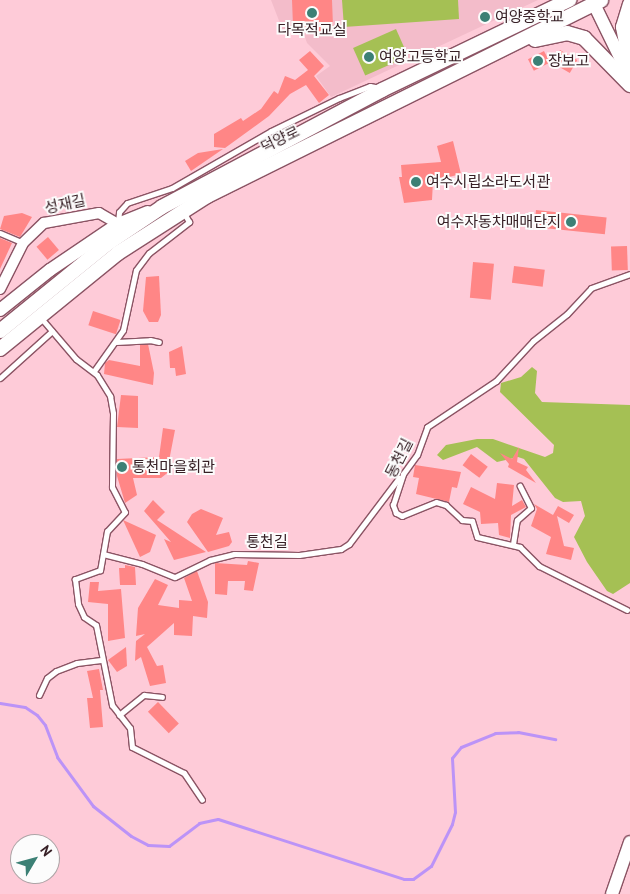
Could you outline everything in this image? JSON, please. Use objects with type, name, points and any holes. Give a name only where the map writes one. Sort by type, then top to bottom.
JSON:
[{"type":"main road","name":"덕양로","points":[[0,330],[121,228],[382,90],[570,0]]},
{"type":"main road","name":"덕양로","points":[[0,349],[39,315],[118,253],[183,210],[252,170],[392,104],[596,1]]},
{"type":"main road","points":[[630,4],[623,27],[630,62]]},
{"type":"main road","points":[[503,49],[557,34],[576,34],[591,43],[630,85]]},
{"type":"main road","points":[[382,90],[392,104]]},
{"type":"street","points":[[596,1],[630,78]]},
{"type":"street","name":"성재길","points":[[0,289],[23,243],[40,226],[57,219],[98,213],[121,228]]},
{"type":"street","name":"덕양로","points":[[0,310],[50,270],[121,228]]},
{"type":"street","points":[[612,894],[630,842]]},
{"type":"lane","name":"덕양로","points":[[121,228],[119,212],[131,201],[172,188],[271,131],[339,98],[370,86],[382,90]]},
{"type":"lane","points":[[94,372],[116,342],[128,309],[134,274],[150,253],[189,222],[183,210]]},
{"type":"lane","points":[[0,233],[23,243]]},
{"type":"lane","name":"동천길","points":[[627,610],[540,566],[522,548],[513,544],[477,536],[472,521],[462,520],[451,508],[438,502],[398,515],[394,501],[403,474],[417,454],[427,427],[496,381],[533,341],[567,314],[591,288],[630,274]]},
{"type":"lane","points":[[30,304],[76,359],[94,372],[112,400],[112,487],[125,512],[107,531],[98,572],[78,576],[74,581],[82,613],[96,625],[112,705],[130,728],[135,750],[184,772],[202,800]]},
{"type":"lane","points":[[0,378],[52,331]]},
{"type":"lane","points":[[116,342],[159,342]]},
{"type":"lane","name":"통천길","points":[[103,554],[142,564],[175,577],[210,560],[234,554],[299,555],[341,549],[349,544],[403,474]]},
{"type":"lane","points":[[513,544],[518,519],[531,508],[520,486]]},
{"type":"lane","points":[[39,695],[47,678],[56,671],[77,663],[102,660]]},
{"type":"lane","points":[[119,715],[144,695],[162,696]]},
{"type":"shaded area","name":"여양고등학교","points":[[271,0],[538,0],[331,97],[316,76],[330,66],[307,43],[302,29],[283,31]]},
{"type":"green space","points":[[342,0],[458,0],[459,19],[344,27]]},
{"type":"green space","points":[[396,29],[408,56],[365,76],[353,48]]},
{"type":"green space","points":[[532,367],[537,371],[535,393],[542,402],[630,405],[630,583],[613,594],[607,591],[587,562],[574,537],[585,516],[581,501],[563,502],[555,498],[524,459],[518,457],[497,462],[477,447],[443,460],[437,455],[446,445],[477,439],[493,439],[545,457],[553,453],[554,445],[500,392],[501,383],[521,377]]},
{"type":"building","name":"다목적교실","points":[[292,0],[332,0],[333,26],[329,26],[329,32],[312,32],[312,28],[293,26]]},
{"type":"building","points":[[560,50],[577,60],[570,73],[552,63]]},
{"type":"building","points":[[310,51],[324,66],[314,76],[329,95],[319,103],[306,85],[290,94],[269,116],[225,148],[214,147],[214,134],[241,118],[243,121],[261,109],[274,91],[278,94],[285,76],[295,80],[308,70],[299,60]]},
{"type":"building","points":[[544,51],[550,63],[534,71],[528,59]]},
{"type":"building","points":[[453,141],[461,174],[433,181],[432,200],[404,203],[399,177],[402,177],[401,165],[441,162],[437,146]]},
{"type":"building","points":[[223,149],[191,171],[185,161],[198,153]]},
{"type":"building","name":"여수자동차매매단지","points":[[536,210],[607,217],[605,234],[534,227]]},
{"type":"building","points":[[22,213],[32,217],[20,237],[0,229],[4,216]]},
{"type":"building","points":[[48,237],[59,250],[47,260],[37,247]]},
{"type":"building","points":[[0,238],[12,243],[0,269]]},
{"type":"building","points":[[627,246],[628,270],[612,271],[611,247]]},
{"type":"building","points":[[473,262],[494,264],[491,300],[470,298]]},
{"type":"building","points":[[514,266],[545,270],[543,287],[512,283]]},
{"type":"building","points":[[159,276],[161,315],[158,322],[149,322],[143,311],[146,277]]},
{"type":"building","points":[[93,311],[121,320],[116,334],[88,325]]},
{"type":"building","points":[[148,344],[154,373],[153,385],[104,374],[105,363],[109,360],[140,366],[140,345]]},
{"type":"building","points":[[182,346],[186,374],[176,376],[175,368],[170,368],[169,352]]},
{"type":"building","points":[[121,395],[138,396],[138,428],[117,427]]},
{"type":"building","points":[[163,428],[175,430],[169,461],[171,470],[161,478],[133,478],[137,495],[125,503],[117,476],[117,459],[159,457]]},
{"type":"building","points":[[519,447],[517,462],[528,467],[526,470],[536,483],[508,467],[509,464],[500,453],[512,459]]},
{"type":"building","points":[[471,454],[488,467],[479,478],[463,465]]},
{"type":"building","points":[[415,465],[461,472],[457,488],[452,487],[449,502],[416,494],[419,478],[413,477]]},
{"type":"building","points":[[497,483],[514,485],[512,506],[522,500],[526,507],[511,515],[510,538],[499,535],[498,523],[481,524],[480,512],[463,504],[471,487],[495,499]]},
{"type":"building","points":[[153,500],[165,512],[157,520],[206,552],[174,560],[164,539],[171,542],[144,511]]},
{"type":"building","points":[[534,504],[553,515],[558,506],[574,515],[569,523],[557,516],[564,546],[574,548],[571,560],[546,554],[551,537],[531,526],[537,509]]},
{"type":"building","points":[[201,509],[223,518],[216,535],[229,532],[232,542],[229,546],[208,552],[187,522],[192,514]]},
{"type":"building","points":[[123,520],[156,535],[150,552],[140,557]]},
{"type":"building","points":[[248,561],[259,563],[253,591],[244,590],[245,581],[228,581],[227,595],[215,594],[215,563],[247,565]]},
{"type":"building","points":[[125,565],[135,567],[136,585],[120,585],[119,568],[125,568]]},
{"type":"building","points":[[197,571],[208,602],[207,618],[193,616],[192,636],[174,635],[174,623],[147,647],[157,666],[163,665],[166,683],[150,686],[141,657],[135,661],[136,641],[145,634],[136,636],[138,608],[155,579],[168,585],[158,605],[179,608],[179,600],[192,601],[184,578]]},
{"type":"building","points":[[90,582],[99,582],[98,591],[121,589],[125,638],[108,641],[108,604],[88,602]]},
{"type":"building","points":[[126,647],[127,666],[117,672],[108,660]]},
{"type":"building","points":[[99,669],[103,690],[100,690],[103,727],[90,728],[87,698],[93,698],[87,671]]},
{"type":"building","points":[[158,702],[179,724],[169,733],[148,712]]},
{"type":"waterway","points":[[0,703],[25,707],[37,715],[45,725],[57,757],[93,806],[131,836],[148,845],[169,846],[199,823],[218,819],[404,879],[413,879],[431,866],[452,824],[455,812],[452,758],[461,747],[495,733],[518,732],[555,739]]},
{"type":"place","name":"다목적교실","points":[[312,13]]},
{"type":"place","name":"여양중학교","points":[[485,17]]},
{"type":"place","name":"여양고등학교","points":[[369,57]]},
{"type":"place","name":"장보고","points":[[538,61]]},
{"type":"place","name":"여수시립소라도서관","points":[[416,182]]},
{"type":"place","name":"여수자동차매매단지","points":[[571,222]]},
{"type":"place","name":"통천마을회관","points":[[122,467]]}]
